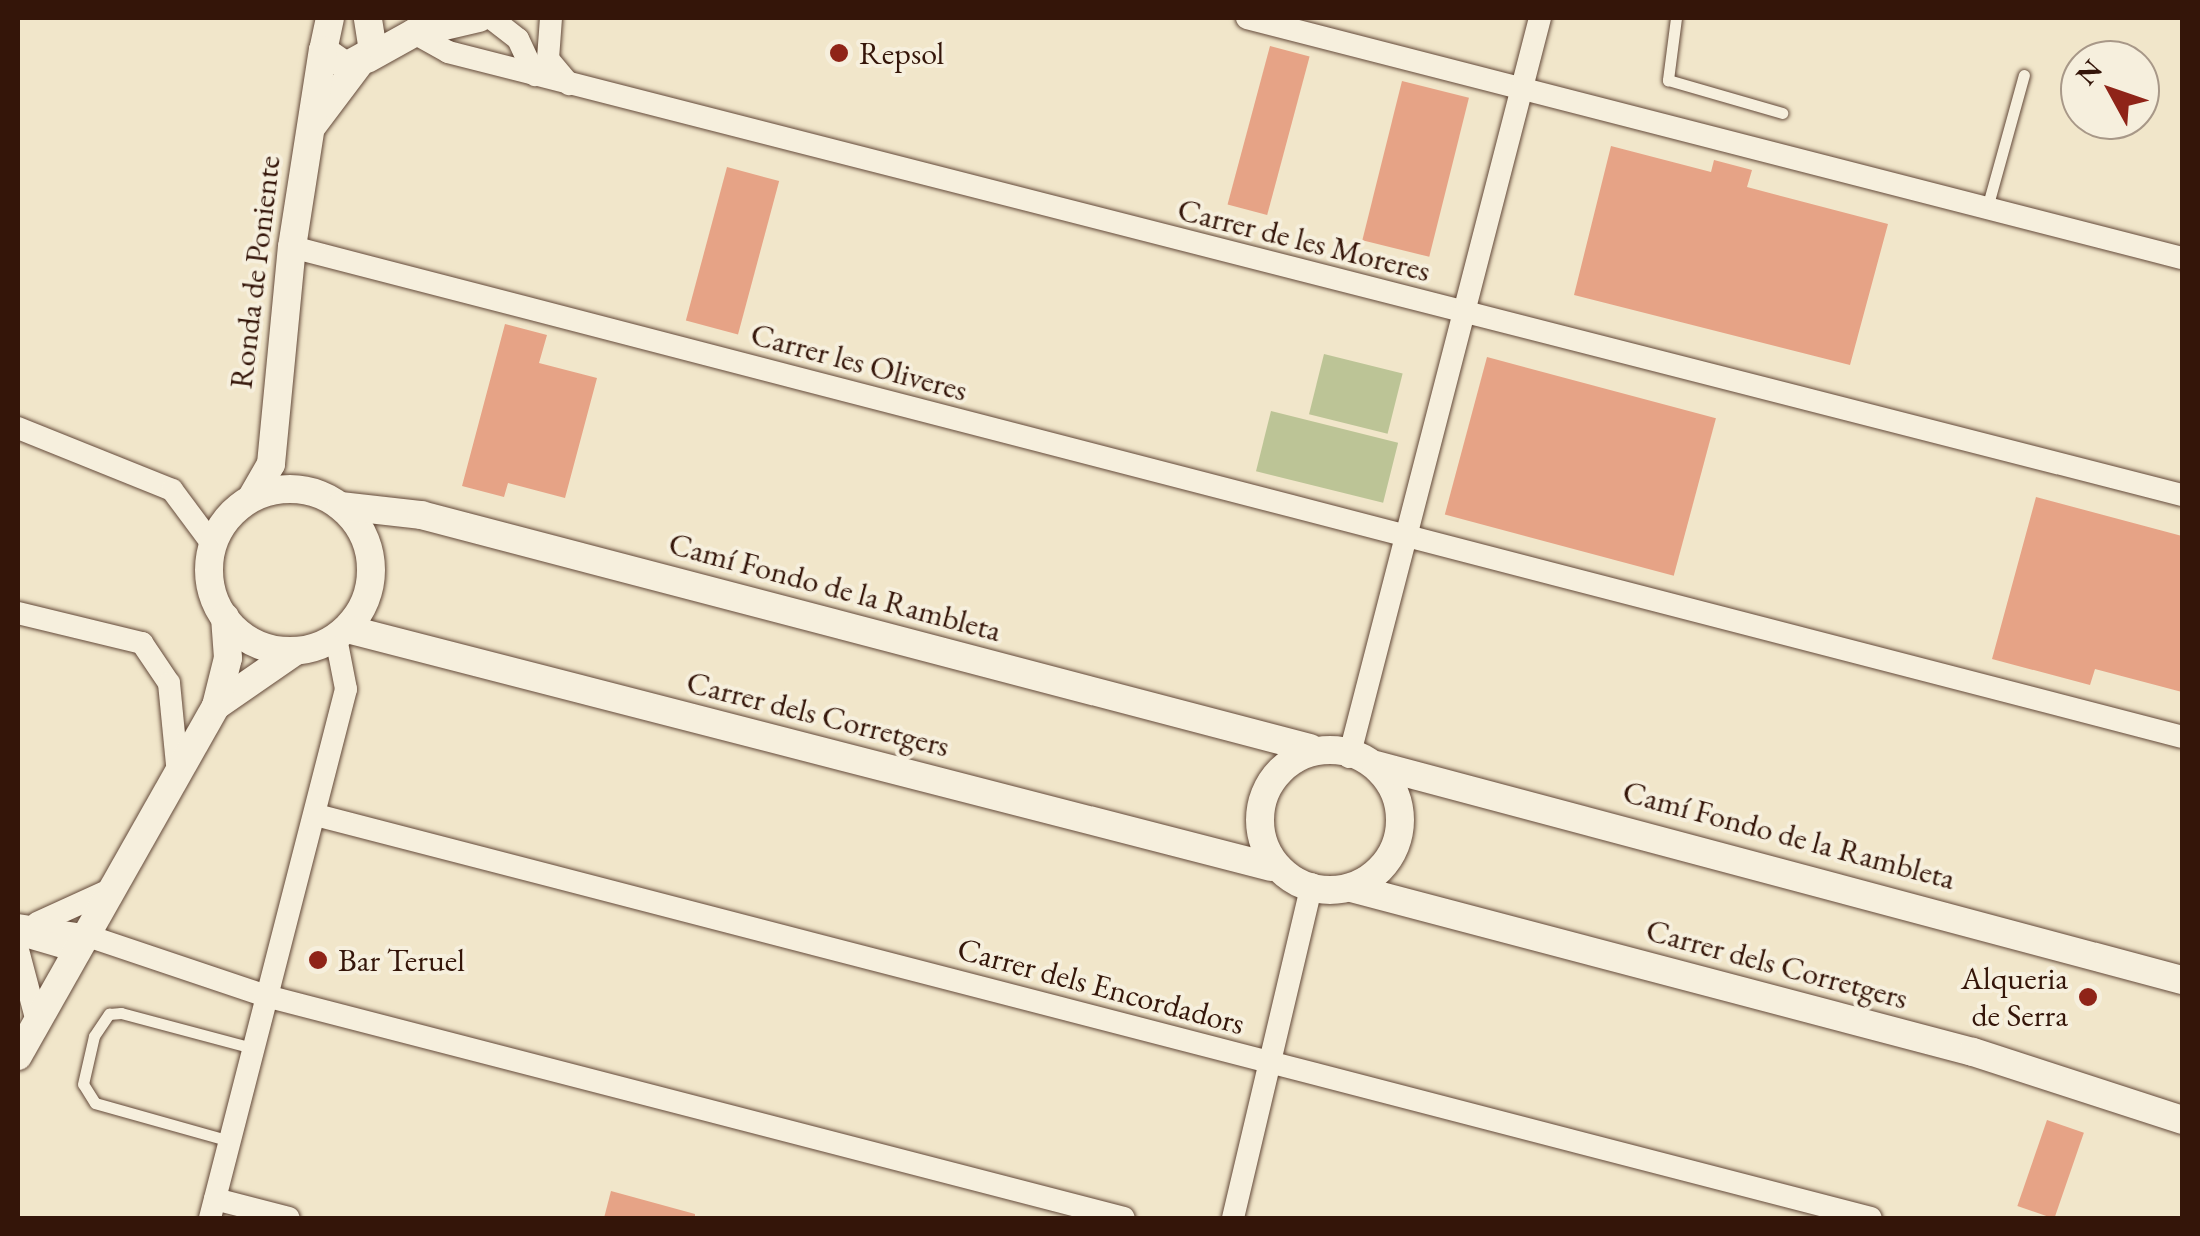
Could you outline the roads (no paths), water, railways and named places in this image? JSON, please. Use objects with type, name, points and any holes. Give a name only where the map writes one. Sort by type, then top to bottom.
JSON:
[{"type":"street","points":[[326,27],[337,63],[363,61],[414,33],[479,18]]},
{"type":"street","points":[[492,18],[518,39],[534,75]]},
{"type":"street","points":[[551,18],[548,58],[569,84]]},
{"type":"street","points":[[1247,18],[2182,258]]},
{"type":"street","points":[[1349,757],[1409,540],[1540,18]]},
{"type":"street","points":[[370,21],[414,33]]},
{"type":"street","points":[[363,61],[376,42],[370,21]]},
{"type":"street","name":"Ronda de Poniente","points":[[252,498],[271,464],[271,423],[292,246],[326,27]]},
{"type":"street","name":"Carrer de les Moreres","points":[[414,33],[448,52],[534,75],[2182,495]]},
{"type":"street","name":"Ronda de Poniente","points":[[309,130],[363,61]]},
{"type":"street","name":"Carrer les Oliveres","points":[[292,246],[1409,540],[2182,737]]},
{"type":"street","name":"Ronda de Poniente","points":[[271,423],[316,492]]},
{"type":"street","points":[[18,428],[172,490],[213,545]]},
{"type":"street","points":[[216,706],[294,652],[342,634],[364,606],[372,562],[364,534],[340,506],[316,492],[287,488],[252,498],[230,515],[213,545],[208,577],[225,617],[240,636],[294,652]]},
{"type":"street","name":"Camí Fondo de la Rambleta","points":[[340,506],[422,515],[1310,748]]},
{"type":"street","points":[[18,613],[142,643],[158,660],[169,683],[178,774]]},
{"type":"street","points":[[18,1056],[216,706],[228,658],[225,617]]},
{"type":"street","points":[[289,1218],[213,1209],[346,689],[342,634]]},
{"type":"street","name":"Carrer dels Corretgers","points":[[342,634],[1272,866]]},
{"type":"street","points":[[1310,748],[1349,757],[1376,765],[1404,814],[1401,840],[1390,862],[1351,888],[1312,884],[1272,866],[1258,827],[1262,800],[1278,772],[1310,748]]},
{"type":"street","name":"Camí Fondo de la Rambleta","points":[[1376,765],[2182,980]]},
{"type":"street","name":"Carrer dels Encordadors","points":[[316,814],[1871,1218]]},
{"type":"street","points":[[1233,1218],[1273,1064],[1312,884]]},
{"type":"street","points":[[24,928],[114,888]]},
{"type":"street","name":"Carrer dels Corretgers","points":[[1351,888],[1973,1052],[2182,1120]]},
{"type":"street","points":[[24,928],[266,996],[1124,1218]]},
{"type":"street","points":[[18,950],[38,1022]]},
{"type":"lane","points":[[1676,18],[1668,80],[1782,113]]},
{"type":"lane","points":[[1988,208],[2024,75]]},
{"type":"lane","points":[[230,1141],[95,1103],[82,1084],[94,1036],[109,1014],[121,1012],[253,1048]]},
{"type":"place","name":"Repsol","points":[[839,53]]},
{"type":"place","name":"Bar Teruel","points":[[318,960]]},
{"type":"place","name":"Alqueria de Serra","points":[[2088,997]]}]
